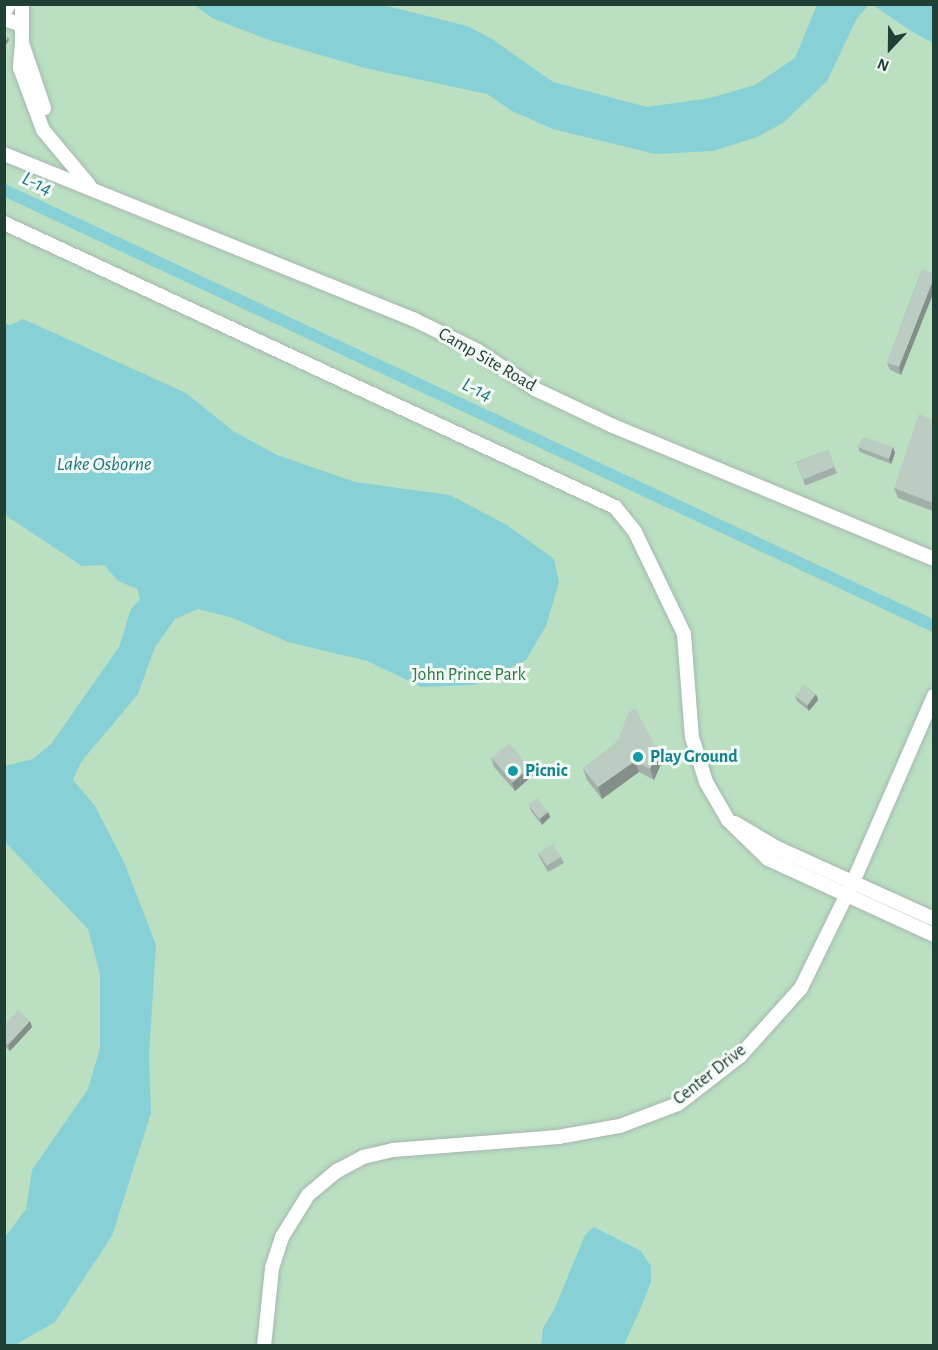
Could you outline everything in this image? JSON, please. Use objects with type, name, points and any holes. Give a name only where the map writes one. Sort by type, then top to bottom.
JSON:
[{"type":"street","points":[[4,13],[9,4]]},
{"type":"street","name":"Camp Site Road","points":[[22,4],[20,68],[43,130],[90,186],[413,319],[478,351],[535,389],[614,426],[933,559]]},
{"type":"street","points":[[4,19],[22,25]]},
{"type":"street","points":[[25,160],[28,158],[48,164],[56,148]]},
{"type":"street","points":[[4,154],[90,186]]},
{"type":"street","points":[[4,224],[615,507],[635,532],[684,634],[692,737],[706,782],[728,820],[768,859],[933,935]]},
{"type":"street","name":"Center Drive","points":[[264,1346],[272,1268],[282,1237],[308,1195],[337,1171],[363,1157],[393,1150],[558,1137],[620,1126],[678,1104],[740,1056],[801,988],[853,882],[933,696]]},
{"type":"street","points":[[728,820],[777,848],[933,920]]},
{"type":"green space","name":"John Prince Park","points":[[5,5],[933,5],[933,1346],[5,1346]]},
{"type":"water","points":[[379,4],[467,26],[492,39],[553,82],[647,107],[710,98],[755,85],[795,58],[817,5],[869,5],[857,18],[827,81],[783,123],[757,137],[713,151],[655,154],[553,129],[512,111],[487,94],[365,68],[269,40],[212,18],[194,5]]},
{"type":"water","points":[[873,5],[933,5],[933,43],[911,31]]},
{"type":"water","name":"Lake Osborne","points":[[23,319],[186,393],[233,431],[277,455],[355,482],[450,495],[507,525],[554,559],[559,582],[546,626],[526,660],[474,685],[422,687],[367,661],[288,642],[233,618],[198,609],[175,619],[155,647],[138,694],[81,762],[73,780],[95,806],[124,862],[156,945],[149,1055],[151,1113],[112,1236],[55,1322],[15,1345],[5,1346],[5,1237],[26,1209],[32,1170],[88,1089],[100,1048],[100,974],[88,929],[5,842],[5,766],[33,759],[51,744],[119,647],[131,609],[140,599],[137,589],[118,581],[104,565],[82,566],[5,515],[5,323],[10,325]]},
{"type":"water","points":[[594,1227],[641,1251],[651,1266],[651,1282],[639,1312],[624,1345],[541,1345],[543,1328],[554,1310],[585,1235]]},
{"type":"building","points":[[922,269],[933,273],[933,280],[899,367],[887,363]]},
{"type":"building","points":[[919,414],[933,420],[933,503],[894,488]]},
{"type":"building","points":[[862,437],[893,447],[889,459],[858,447]]},
{"type":"building","points":[[828,450],[835,467],[803,479],[796,463]]},
{"type":"building","points":[[804,685],[816,694],[808,705],[796,696]]},
{"type":"building","name":"Play Ground","points":[[635,708],[658,751],[650,769],[635,761],[598,787],[583,769],[618,741],[628,713]]},
{"type":"building","name":"Picnic","points":[[509,743],[530,767],[513,782],[492,758]]},
{"type":"building","points":[[537,798],[548,812],[539,819],[528,805]]},
{"type":"building","points":[[553,844],[561,857],[547,866],[539,853]]},
{"type":"building","points":[[18,1010],[30,1021],[8,1045],[4,1042],[4,1025]]},
{"type":"waterway","name":"L-14","points":[[4,190],[934,626]]},
{"type":"place","name":"Play Ground","points":[[638,757]]},
{"type":"place","name":"Picnic","points":[[513,771]]}]
